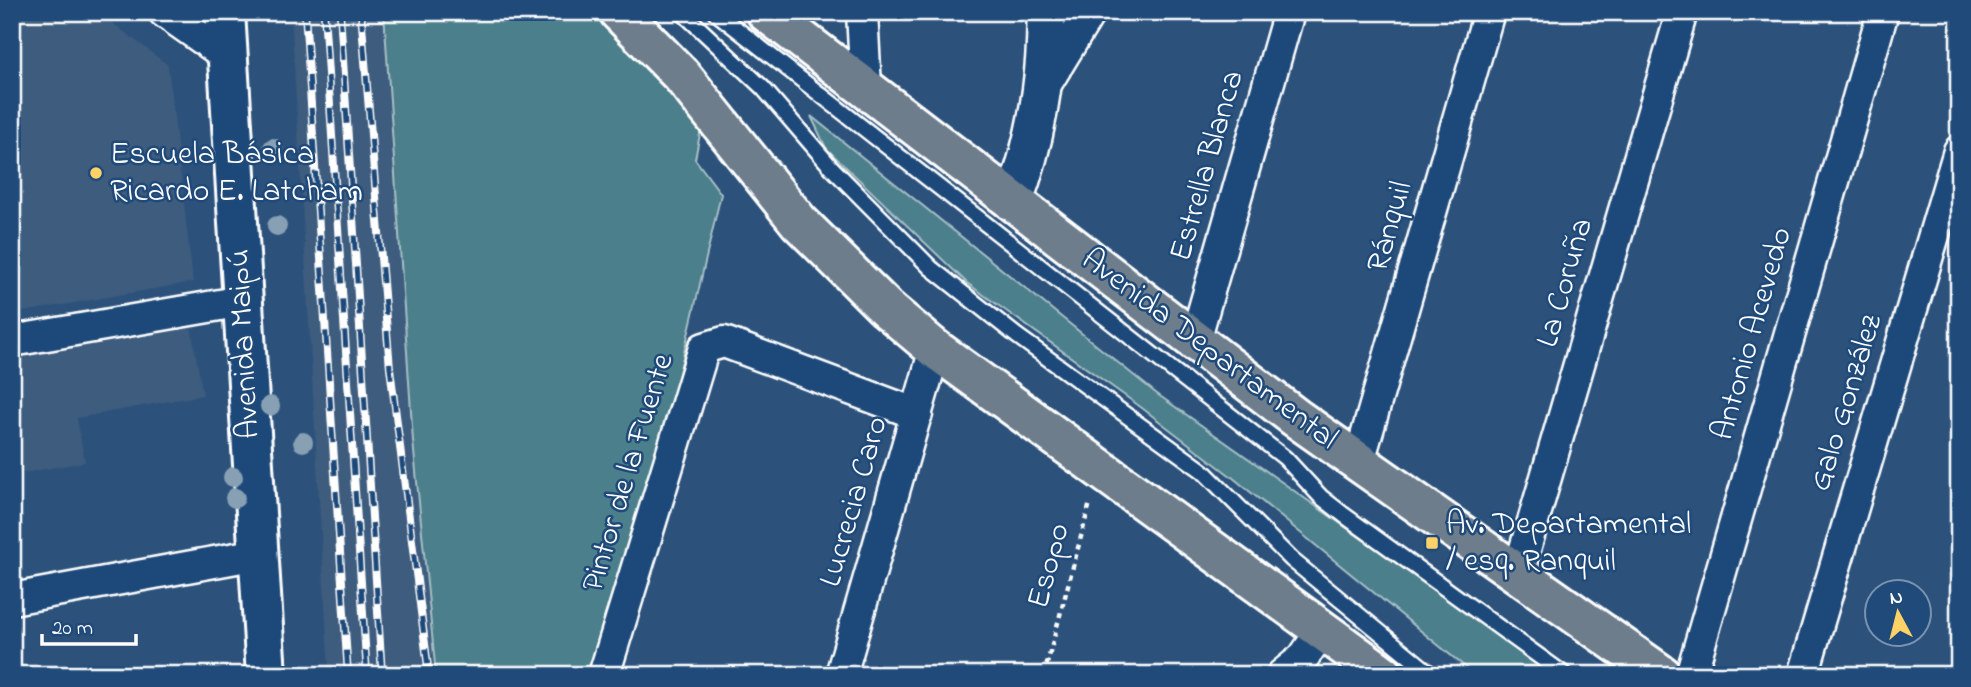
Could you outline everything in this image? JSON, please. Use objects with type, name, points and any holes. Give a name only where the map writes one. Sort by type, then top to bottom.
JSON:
[{"type":"main road","name":"Avenida Maipú","points":[[225,12],[266,675]]},
{"type":"main road","points":[[619,12],[682,76],[799,222],[878,300],[935,349],[1384,675]]},
{"type":"main road","name":"Avenida Departamental","points":[[766,12],[1296,418],[1662,675]]},
{"type":"street","points":[[164,12],[228,57]]},
{"type":"street","points":[[862,12],[866,88]]},
{"type":"street","points":[[1013,202],[1028,164],[1041,93],[1046,12]]},
{"type":"street","points":[[1041,93],[1090,12]]},
{"type":"street","name":"Estrella Blanca","points":[[1195,340],[1289,12]]},
{"type":"street","name":"Ránquil","points":[[1360,461],[1489,12]]},
{"type":"street","name":"La Coruña","points":[[1518,573],[1682,12]]},
{"type":"street","name":"Antonio Acevedo","points":[[1691,675],[1882,12]]},
{"type":"street","name":"Galo González","points":[[1803,675],[1959,151]]},
{"type":"street","points":[[12,341],[243,301]]},
{"type":"street","name":"Pintor de la Fuente","points":[[604,675],[704,348],[724,342],[917,414]]},
{"type":"street","name":"Lucrecia Caro","points":[[841,675],[935,349]]},
{"type":"street","points":[[12,599],[258,554]]},
{"type":"street","points":[[1282,675],[1303,658],[1322,630]]},
{"type":"lane","points":[[682,12],[763,88],[831,167],[931,268],[1017,336],[1203,471],[1292,560],[1432,675]]},
{"type":"lane","points":[[715,12],[1285,458],[1321,497],[1343,515],[1565,675]]},
{"type":"path","name":"Esopo","points":[[1044,675],[1099,468]]},
{"type":"shaded area","name":"Escuela Básica Ricardo E. Latcham","points":[[12,12],[98,12],[168,65],[193,282],[12,314]]},
{"type":"shaded area","points":[[291,12],[384,12],[413,441],[436,675],[329,675]]},
{"type":"shaded area","points":[[191,326],[203,395],[77,418],[85,462],[12,475],[12,358]]},
{"type":"green space","points":[[384,12],[590,12],[630,46],[701,129],[695,159],[721,194],[678,378],[587,675],[436,675],[413,441]]},
{"type":"green space","points":[[811,116],[1157,394],[1555,675],[1475,675],[1232,477],[1142,408],[967,283],[826,148]]},
{"type":"railway","points":[[305,12],[348,675]]},
{"type":"railway","points":[[324,12],[367,675]]},
{"type":"railway","points":[[340,12],[382,675]]},
{"type":"railway","points":[[361,12],[390,368],[429,675]]},
{"type":"place","name":"Escuela Básica Ricardo E. Latcham","points":[[96,173]]},
{"type":"place","name":"Av. Departamental / esq. Ranquil","points":[[1432,543]]}]
